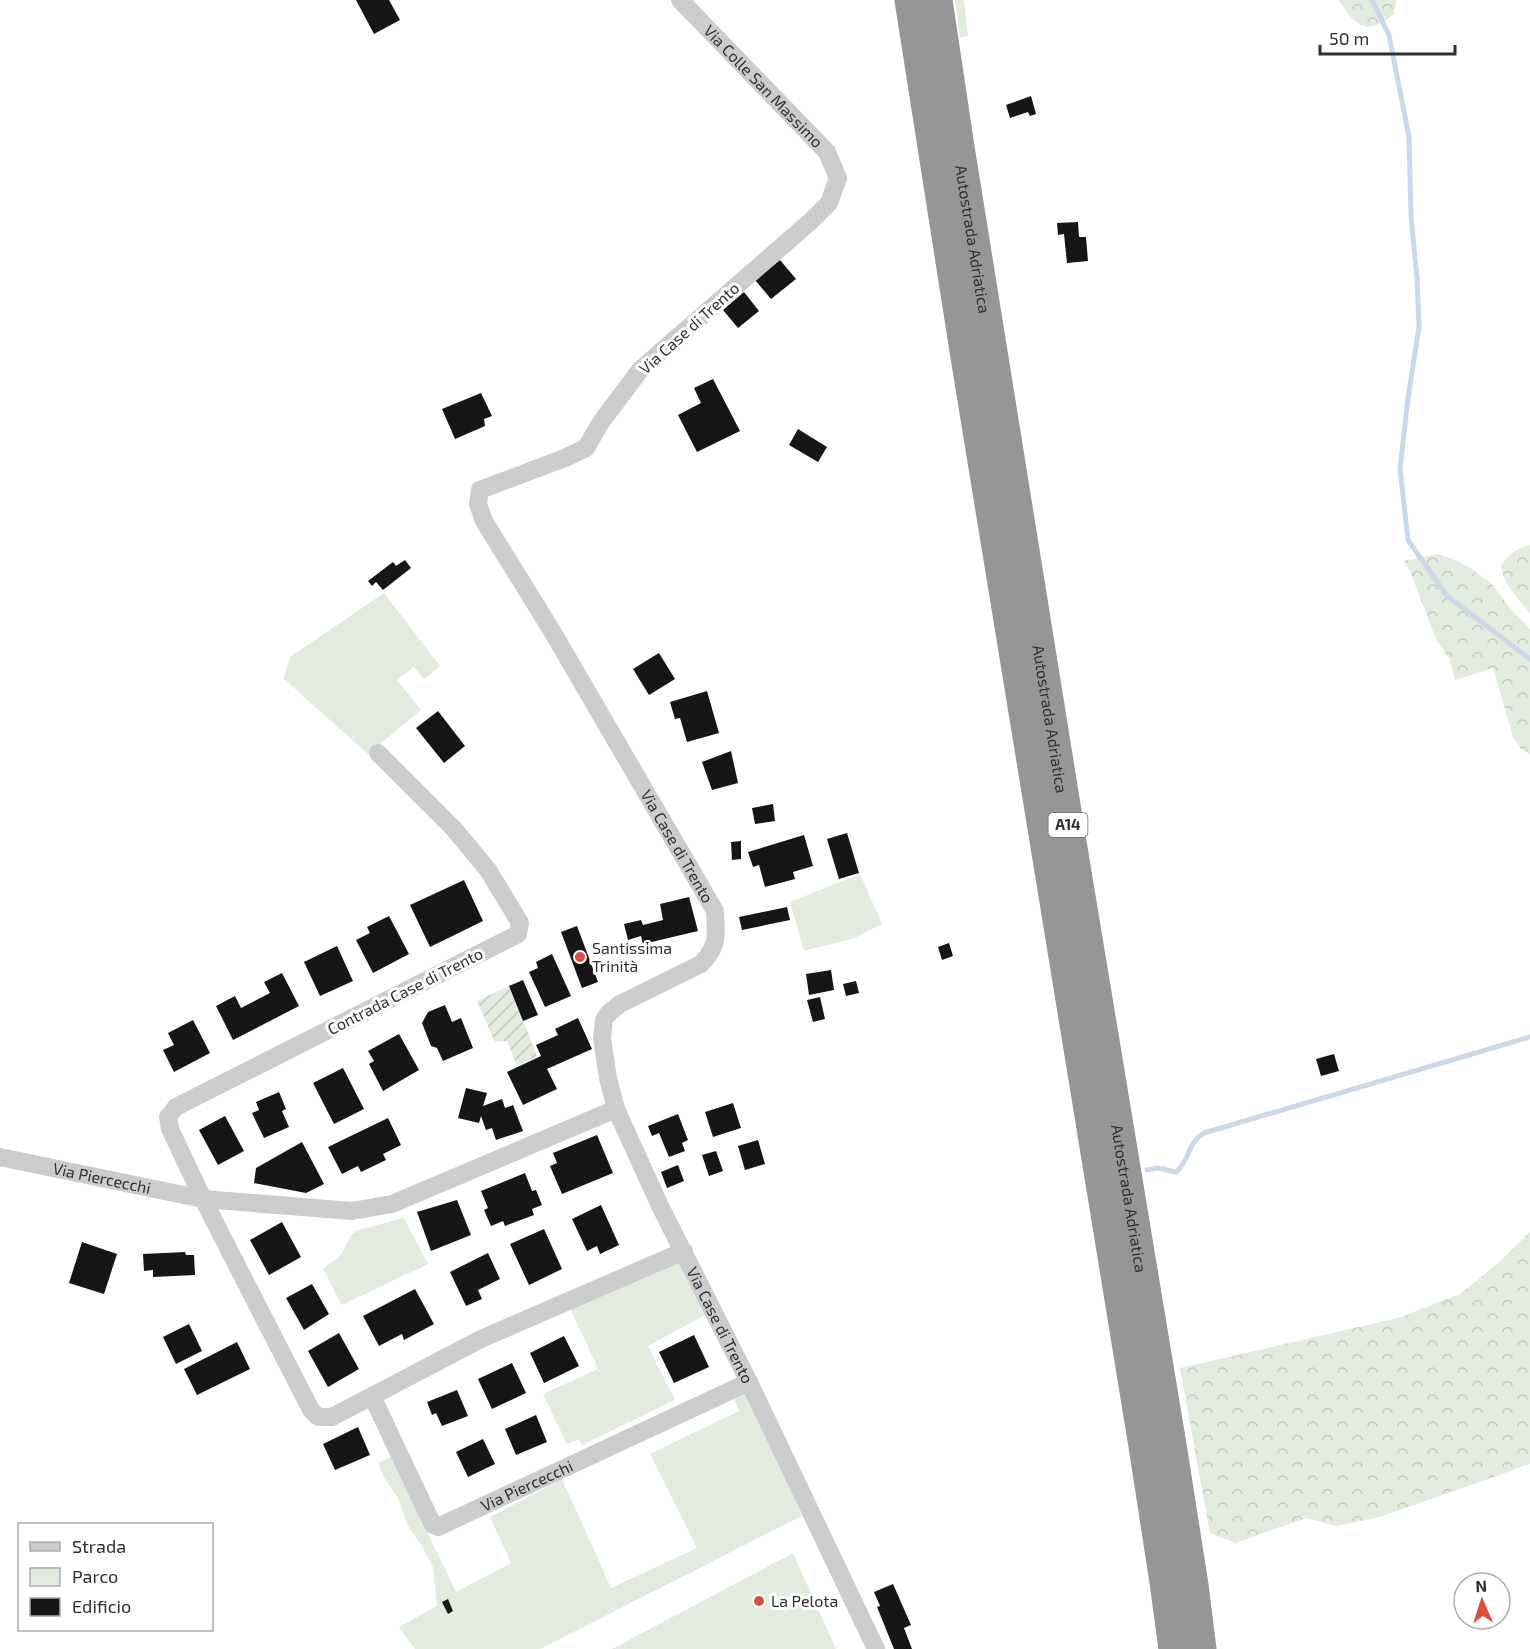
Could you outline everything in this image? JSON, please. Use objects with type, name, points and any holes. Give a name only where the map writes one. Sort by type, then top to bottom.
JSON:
[{"type":"highway","name":"Autostrada Adriatica","points":[[911,0],[970,379],[1143,1436],[1175,1649]]},
{"type":"highway","name":"Autostrada Adriatica","points":[[936,0],[988,335],[1170,1445],[1200,1649]]},
{"type":"street","name":"Via Colle San Massimo","points":[[680,0],[827,152],[838,178]]},
{"type":"street","name":"Via Case di Trento","points":[[838,178],[829,203],[811,221],[641,369],[601,423],[586,448],[480,490],[478,504],[484,521],[558,641],[715,911],[716,938],[710,955],[701,963],[620,1004],[604,1020],[602,1038],[608,1078],[616,1110],[660,1206],[749,1382],[876,1649]]},
{"type":"street","name":"Contrada Case di Trento","points":[[203,1199],[170,1129],[168,1117],[176,1107],[518,934],[520,922],[488,870],[454,829],[378,753]]},
{"type":"street","name":"Via Piercecchi","points":[[0,1157],[203,1199],[352,1211],[392,1204],[616,1110]]},
{"type":"street","points":[[203,1199],[311,1410],[318,1417],[332,1416],[481,1339],[684,1251]]},
{"type":"street","name":"Via Piercecchi","points":[[372,1396],[433,1525],[438,1527],[749,1382]]},
{"type":"green space","points":[[955,0],[964,0],[968,36],[960,38]]},
{"type":"green space","points":[[1339,0],[1396,0],[1394,14],[1369,27],[1356,22]]},
{"type":"green space","points":[[1530,545],[1530,613],[1508,586],[1501,566],[1513,552]]},
{"type":"green space","points":[[1438,554],[1472,569],[1492,584],[1530,629],[1530,754],[1521,749],[1513,737],[1493,668],[1455,680],[1450,660],[1436,639],[1404,561]]},
{"type":"green space","points":[[384,593],[440,666],[424,679],[414,667],[397,680],[421,710],[368,754],[284,679],[290,657]]},
{"type":"green space","points":[[860,874],[882,924],[855,938],[804,951],[790,902]]},
{"type":"green space","points":[[509,986],[537,1056],[517,1066],[507,1041],[495,1042],[477,1001]]},
{"type":"green space","points":[[404,1218],[428,1264],[342,1305],[323,1269],[341,1255],[351,1235],[358,1230]]},
{"type":"green space","points":[[1530,1232],[1530,1464],[1380,1517],[1337,1526],[1306,1518],[1235,1543],[1210,1533],[1180,1368],[1398,1318],[1460,1294],[1497,1264]]},
{"type":"green space","points":[[678,1258],[707,1314],[648,1346],[675,1400],[582,1445],[579,1439],[567,1444],[543,1394],[598,1369],[570,1308]]},
{"type":"green space","points":[[747,1392],[802,1516],[540,1649],[415,1649],[399,1627],[437,1606],[433,1567],[407,1524],[399,1500],[378,1463],[391,1457],[456,1592],[511,1563],[490,1517],[562,1479],[611,1588],[697,1548],[650,1454],[739,1411],[734,1399]]},
{"type":"green space","name":"La Pelota","points":[[793,1553],[836,1649],[612,1649]]},
{"type":"building","points":[[356,0],[389,0],[400,20],[374,34]]},
{"type":"building","points":[[1031,96],[1036,114],[1030,116],[1028,112],[1010,118],[1006,105]]},
{"type":"building","points":[[1078,222],[1079,237],[1086,237],[1088,261],[1067,263],[1064,234],[1058,235],[1057,223]]},
{"type":"building","points":[[780,260],[796,279],[771,299],[755,280]]},
{"type":"building","points":[[744,292],[759,311],[738,328],[723,310]]},
{"type":"building","points":[[713,379],[740,431],[697,452],[678,415],[701,403],[694,388]]},
{"type":"building","points":[[481,393],[492,416],[484,419],[485,426],[455,439],[442,409]]},
{"type":"building","points":[[798,429],[827,447],[818,462],[789,445]]},
{"type":"building","points":[[405,560],[411,568],[383,590],[376,582],[372,586],[368,581],[393,562],[396,566]]},
{"type":"building","points":[[659,653],[675,679],[649,695],[633,669]]},
{"type":"building","points":[[707,691],[719,733],[687,742],[680,718],[675,719],[670,702]]},
{"type":"building","points":[[438,711],[465,746],[444,763],[416,728]]},
{"type":"building","points":[[731,751],[738,783],[712,790],[702,762]]},
{"type":"building","points":[[773,804],[775,821],[755,824],[752,808]]},
{"type":"building","points":[[847,833],[859,873],[839,879],[827,839]]},
{"type":"building","points":[[804,835],[813,866],[793,872],[795,879],[765,887],[759,865],[753,867],[748,852]]},
{"type":"building","points":[[741,841],[741,859],[732,860],[731,842]]},
{"type":"building","points":[[464,880],[483,921],[430,947],[410,905]]},
{"type":"building","points":[[689,897],[698,931],[643,944],[641,936],[628,940],[624,924],[641,920],[643,925],[663,920],[660,904]]},
{"type":"building","points":[[787,907],[790,920],[742,930],[739,917]]},
{"type":"building","points":[[389,916],[409,954],[373,973],[356,940],[370,933],[367,927]]},
{"type":"building","name":"Santissima Trinità","points":[[577,926],[598,982],[582,988],[561,932]]},
{"type":"building","points":[[949,943],[953,956],[942,960],[938,947]]},
{"type":"building","points":[[337,946],[353,981],[320,996],[304,962]]},
{"type":"building","points":[[552,954],[571,996],[545,1007],[529,972],[538,968],[536,962]]},
{"type":"building","points":[[831,970],[834,990],[809,995],[806,974]]},
{"type":"building","points":[[282,973],[299,1006],[233,1040],[216,1006],[235,996],[241,1008],[270,993],[264,982]]},
{"type":"building","points":[[523,980],[538,1015],[523,1021],[509,986]]},
{"type":"building","points":[[856,981],[859,993],[846,996],[843,984]]},
{"type":"building","points":[[820,997],[825,1019],[813,1022],[807,1000]]},
{"type":"building","points":[[445,1005],[452,1022],[461,1018],[473,1048],[443,1061],[437,1048],[431,1046],[422,1023],[428,1012]]},
{"type":"building","points":[[578,1018],[592,1049],[547,1069],[557,1089],[523,1105],[507,1072],[541,1056],[536,1045],[558,1035],[555,1029]]},
{"type":"building","points":[[193,1020],[210,1053],[174,1072],[163,1050],[174,1045],[168,1033]]},
{"type":"building","points":[[399,1034],[419,1070],[383,1091],[369,1064],[374,1061],[368,1051]]},
{"type":"building","points":[[1334,1054],[1339,1071],[1321,1076],[1316,1059]]},
{"type":"building","points":[[343,1068],[364,1109],[334,1124],[313,1083]]},
{"type":"building","points":[[466,1088],[487,1093],[483,1106],[502,1099],[505,1108],[513,1105],[523,1131],[496,1140],[492,1128],[486,1130],[481,1116],[479,1123],[458,1118]]},
{"type":"building","points":[[279,1092],[286,1109],[282,1111],[289,1127],[264,1138],[252,1113],[259,1110],[256,1102]]},
{"type":"building","points":[[733,1103],[741,1128],[713,1137],[705,1112]]},
{"type":"building","points":[[678,1114],[688,1140],[682,1143],[685,1151],[669,1157],[659,1133],[652,1136],[648,1126]]},
{"type":"building","points":[[225,1116],[244,1151],[218,1165],[199,1130]]},
{"type":"building","points":[[388,1118],[401,1145],[383,1154],[386,1160],[361,1172],[358,1166],[342,1174],[328,1147]]},
{"type":"building","points":[[597,1135],[613,1173],[562,1194],[550,1166],[557,1163],[553,1153]]},
{"type":"building","points":[[758,1140],[765,1164],[745,1170],[738,1146]]},
{"type":"building","points":[[302,1142],[324,1184],[306,1193],[254,1183],[256,1168]]},
{"type":"building","points":[[716,1151],[723,1171],[709,1176],[702,1155]]},
{"type":"building","points":[[678,1165],[684,1181],[667,1188],[661,1172]]},
{"type":"building","points":[[525,1173],[532,1191],[536,1190],[542,1205],[532,1209],[534,1215],[505,1226],[503,1221],[491,1226],[484,1210],[488,1208],[481,1191]]},
{"type":"building","points":[[457,1200],[471,1235],[431,1251],[417,1212]]},
{"type":"building","points":[[601,1205],[619,1245],[600,1254],[597,1246],[587,1251],[572,1219]]},
{"type":"building","points":[[282,1222],[301,1257],[269,1275],[250,1240]]},
{"type":"building","points":[[544,1229],[562,1269],[529,1285],[510,1244]]},
{"type":"building","points":[[82,1242],[117,1254],[104,1294],[69,1283]]},
{"type":"building","points":[[185,1252],[186,1255],[194,1255],[195,1275],[153,1277],[153,1270],[144,1271],[143,1254]]},
{"type":"building","points":[[488,1253],[500,1279],[478,1290],[482,1299],[466,1306],[450,1272]]},
{"type":"building","points":[[312,1284],[329,1314],[304,1330],[286,1298]]},
{"type":"building","points":[[415,1289],[434,1324],[404,1340],[402,1334],[379,1346],[363,1316]]},
{"type":"building","points":[[189,1324],[202,1351],[176,1364],[163,1337]]},
{"type":"building","points":[[339,1333],[359,1369],[328,1387],[308,1351]]},
{"type":"building","points":[[694,1335],[709,1367],[674,1383],[659,1352]]},
{"type":"building","points":[[564,1336],[579,1366],[544,1383],[530,1353]]},
{"type":"building","points":[[237,1342],[250,1369],[197,1395],[184,1369]]},
{"type":"building","points":[[512,1363],[526,1393],[492,1409],[478,1379]]},
{"type":"building","points":[[457,1390],[468,1416],[442,1426],[436,1413],[432,1415],[427,1402]]},
{"type":"building","points":[[536,1415],[547,1442],[516,1455],[505,1429]]},
{"type":"building","points":[[358,1427],[370,1455],[335,1470],[323,1444]]},
{"type":"building","points":[[483,1439],[495,1464],[468,1477],[456,1452]]},
{"type":"building","points":[[893,1584],[911,1625],[904,1628],[912,1649],[894,1649],[877,1607],[880,1606],[874,1592]]},
{"type":"building","points":[[448,1599],[453,1611],[448,1614],[442,1602]]},
{"type":"waterway","points":[[1372,0],[1389,35],[1409,137],[1411,216],[1419,327],[1400,469],[1408,540],[1447,596],[1530,659]]},
{"type":"waterway","points":[[1166,1170],[1176,1172],[1194,1142],[1204,1133],[1530,1037]]},
{"type":"waterway","points":[[1147,1170],[1164,1169]]},
{"type":"place","name":"Santissima Trinità","points":[[580,957]]},
{"type":"place","name":"La Pelota","points":[[759,1601]]}]
